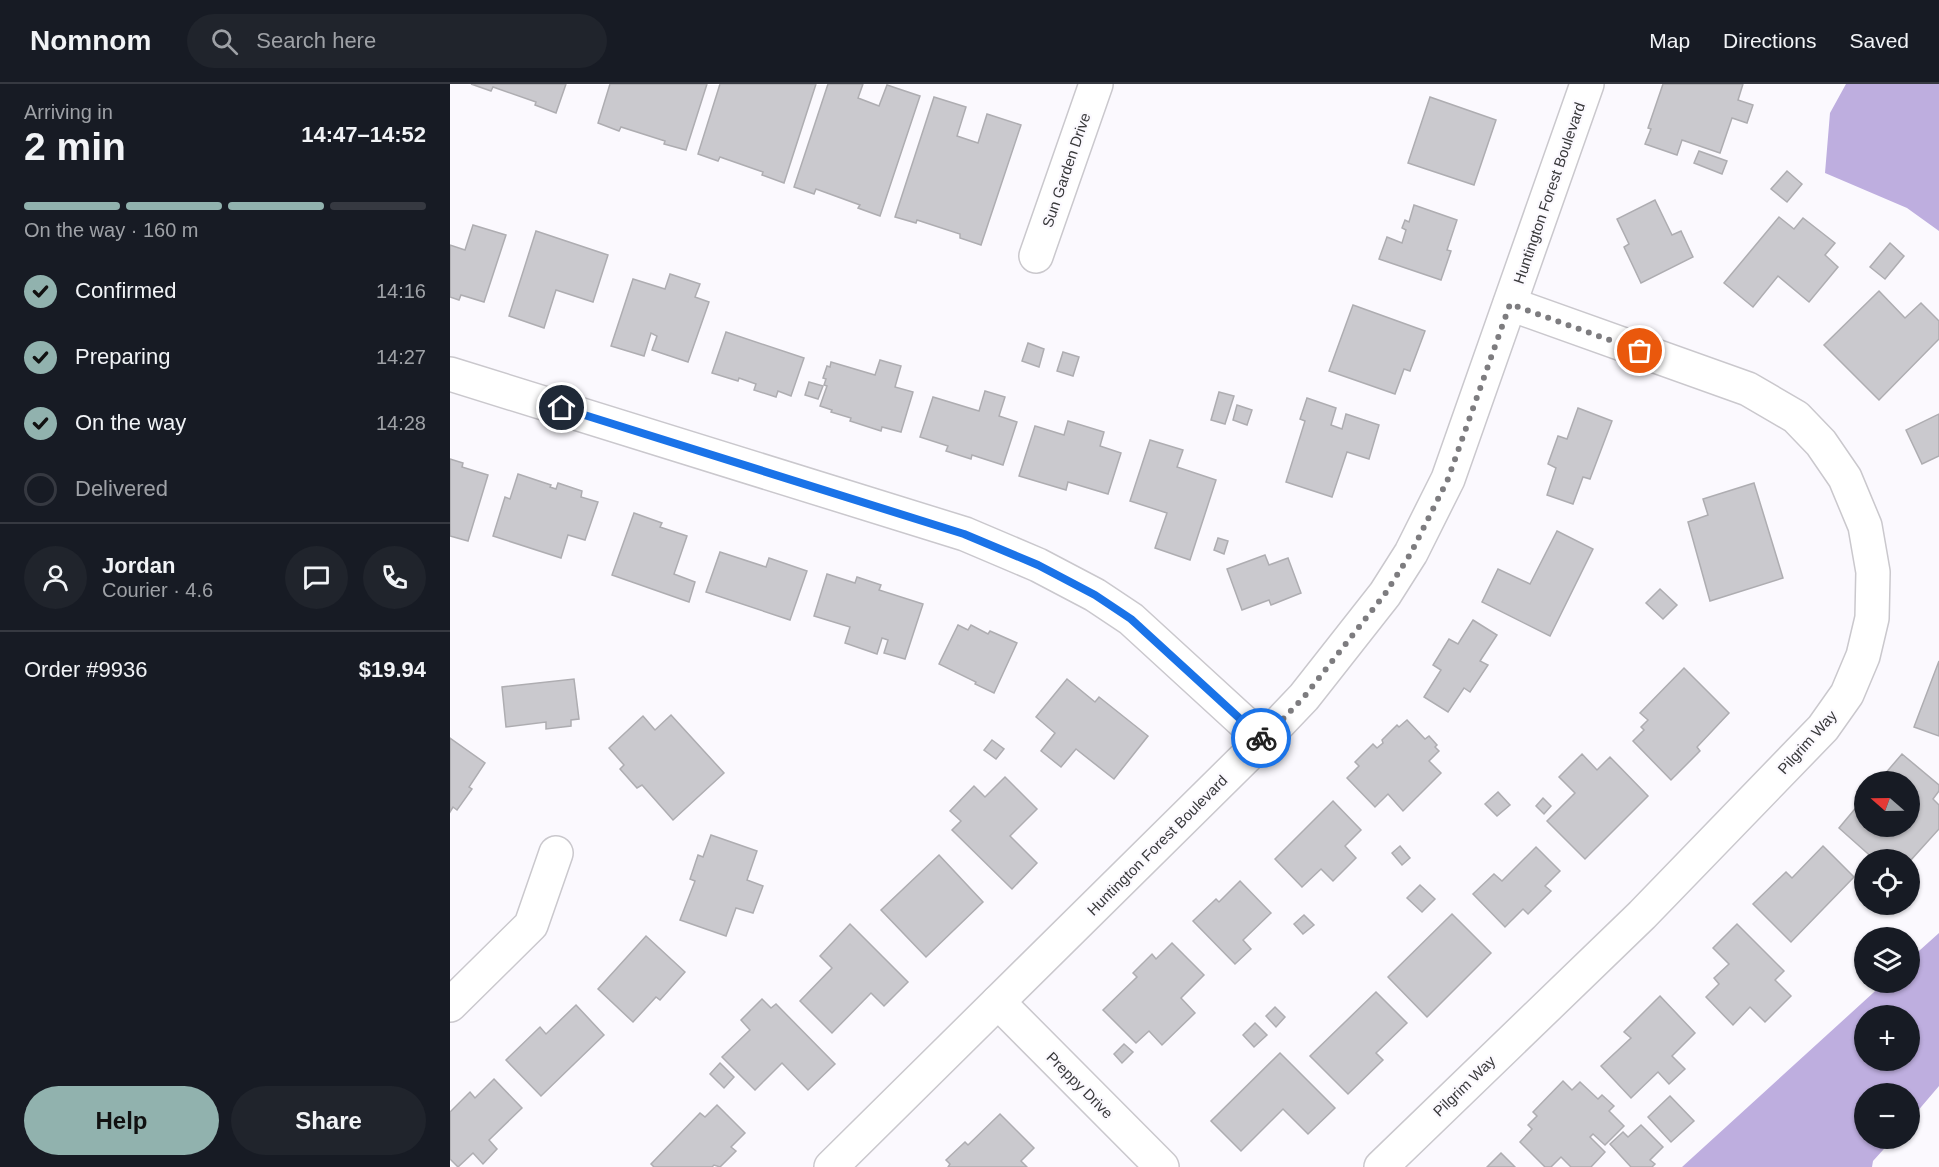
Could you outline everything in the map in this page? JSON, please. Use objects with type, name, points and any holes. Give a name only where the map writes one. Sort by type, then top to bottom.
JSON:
[{"type":"street","name":"Huntington Forest Boulevard","points":[[831,1167],[1263,740],[1304,697],[1385,594],[1411,553],[1448,479],[1587,84]]},
{"type":"street","name":"Sun Garden Drive","points":[[1036,256],[1090,86]]},
{"type":"street","name":"Pilgrim Way","points":[[1380,1167],[1642,915],[1823,728],[1847,694],[1863,656],[1872,618],[1874,572],[1865,526],[1845,478],[1821,443],[1796,417],[1748,389],[1510,304]]},
{"type":"street","points":[[450,374],[964,534],[1038,565],[1095,595],[1131,619],[1263,740]]},
{"type":"street","points":[[450,1005],[531,925],[556,853]]},
{"type":"street","name":"Preppy Drive","points":[[998,1002],[1162,1167]]},
{"type":"shaded area","points":[[1846,84],[1939,84],[1939,231],[1907,208],[1825,173],[1830,113]]},
{"type":"shaded area","points":[[1939,933],[1939,1086],[1920,1108],[1920,1083],[1854,1083],[1854,1149],[1884,1149],[1873,1161],[1872,1167],[1682,1167],[1854,1010],[1854,1071],[1920,1071],[1920,1005],[1860,1005],[1873,993],[1920,993],[1920,950]]},
{"type":"building","points":[[471,84],[566,84],[556,113],[535,105],[536,102],[493,87],[491,91]]},
{"type":"building","points":[[610,84],[707,84],[686,150],[621,127],[619,131],[598,123]]},
{"type":"building","points":[[720,84],[816,84],[784,183],[762,175],[763,172],[720,157],[718,161],[698,154]]},
{"type":"building","points":[[828,84],[863,84],[858,98],[879,106],[887,85],[920,96],[880,216],[858,208],[860,205],[816,189],[814,194],[794,187]]},
{"type":"building","points":[[1663,84],[1743,84],[1738,100],[1753,105],[1747,123],[1732,118],[1720,153],[1682,140],[1677,155],[1645,144]]},
{"type":"building","points":[[934,97],[966,107],[957,136],[978,143],[987,114],[1021,125],[981,245],[960,238],[960,234],[917,220],[916,223],[895,217]]},
{"type":"building","points":[[1430,97],[1496,120],[1474,185],[1408,163]]},
{"type":"building","points":[[1699,151],[1727,161],[1722,174],[1694,163]]},
{"type":"building","points":[[1787,171],[1802,184],[1787,202],[1771,189]]},
{"type":"building","points":[[1655,200],[1672,235],[1681,231],[1693,257],[1641,283],[1624,247],[1629,244],[1617,219]]},
{"type":"building","points":[[1414,205],[1457,220],[1447,250],[1451,251],[1441,280],[1379,259],[1387,237],[1402,243],[1406,230],[1402,228],[1405,220],[1409,222]]},
{"type":"building","points":[[1779,217],[1794,229],[1803,218],[1835,243],[1825,255],[1838,267],[1809,302],[1778,276],[1753,307],[1724,283]]},
{"type":"building","points":[[473,225],[506,235],[484,302],[461,295],[459,300],[450,297],[450,245],[465,250]]},
{"type":"building","points":[[536,231],[608,255],[593,302],[556,290],[544,328],[509,316]]},
{"type":"building","points":[[1890,243],[1904,256],[1885,279],[1870,267]]},
{"type":"building","points":[[670,274],[700,284],[695,297],[709,302],[688,362],[652,350],[657,336],[651,333],[644,356],[611,346],[633,279],[665,289]]},
{"type":"building","points":[[1879,291],[1905,318],[1921,303],[1939,321],[1939,339],[1879,400],[1824,345]]},
{"type":"building","points":[[1353,305],[1425,331],[1410,371],[1404,369],[1395,394],[1329,371]]},
{"type":"building","points":[[726,332],[804,358],[791,396],[778,391],[776,397],[754,390],[756,384],[712,373]]},
{"type":"building","points":[[1028,343],[1044,349],[1039,367],[1022,361]]},
{"type":"building","points":[[1063,352],[1079,357],[1073,376],[1057,371]]},
{"type":"building","points":[[880,360],[901,366],[895,387],[913,392],[901,432],[882,427],[881,431],[850,421],[851,418],[820,406],[827,386],[824,385],[826,379],[823,378],[831,362],[875,375]]},
{"type":"building","points":[[809,382],[823,386],[818,399],[805,395]]},
{"type":"building","points":[[985,391],[1005,397],[999,416],[1017,422],[1003,465],[972,455],[971,459],[946,451],[948,446],[920,437],[933,397],[979,411]]},
{"type":"building","points":[[1219,392],[1234,396],[1225,424],[1211,420]]},
{"type":"building","points":[[1307,398],[1336,408],[1331,425],[1342,429],[1346,414],[1379,425],[1369,459],[1347,452],[1332,497],[1286,482],[1305,421],[1300,419]]},
{"type":"building","points":[[1237,405],[1252,410],[1247,425],[1233,420]]},
{"type":"building","points":[[1578,408],[1612,421],[1590,479],[1583,477],[1573,504],[1547,495],[1556,468],[1548,464],[1558,436],[1567,439]]},
{"type":"building","points":[[1939,414],[1939,456],[1922,464],[1906,430]]},
{"type":"building","points":[[1068,421],[1104,432],[1100,446],[1121,453],[1108,494],[1068,482],[1066,490],[1019,476],[1035,426],[1064,435]]},
{"type":"building","points":[[1150,440],[1183,450],[1177,467],[1216,480],[1190,560],[1155,548],[1167,513],[1130,501]]},
{"type":"building","points":[[450,459],[463,463],[462,467],[488,475],[468,541],[450,536]]},
{"type":"building","points":[[518,474],[551,485],[550,487],[556,489],[558,483],[582,491],[581,497],[598,502],[585,540],[568,535],[561,558],[493,536],[505,497],[510,499]]},
{"type":"building","points":[[1754,483],[1783,578],[1710,601],[1688,522],[1708,515],[1703,499]]},
{"type":"building","points":[[634,513],[662,523],[660,527],[687,536],[674,574],[695,582],[689,602],[612,575]]},
{"type":"building","points":[[1557,531],[1593,549],[1550,636],[1482,602],[1498,569],[1530,584]]},
{"type":"building","points":[[1218,538],[1228,541],[1224,554],[1214,550]]},
{"type":"building","points":[[720,552],[766,567],[769,558],[807,571],[790,620],[706,592]]},
{"type":"building","points":[[1265,555],[1269,565],[1288,558],[1301,593],[1271,605],[1269,600],[1242,610],[1227,569]]},
{"type":"building","points":[[827,574],[855,583],[857,577],[881,585],[879,590],[923,604],[905,659],[884,653],[888,640],[882,638],[877,654],[845,643],[850,627],[814,616]]},
{"type":"building","points":[[1660,589],[1677,605],[1663,619],[1646,603]]},
{"type":"building","points":[[1473,620],[1497,635],[1480,661],[1488,665],[1470,692],[1464,688],[1448,712],[1424,697],[1441,670],[1433,665],[1449,639],[1458,644]]},
{"type":"building","points":[[958,625],[968,630],[971,625],[988,634],[990,631],[1017,643],[994,693],[939,664]]},
{"type":"building","points":[[1939,661],[1939,736],[1914,727]]},
{"type":"building","points":[[1684,668],[1729,713],[1697,747],[1700,751],[1671,780],[1633,741],[1644,730],[1641,727],[1648,720],[1640,713]]},
{"type":"building","points":[[574,679],[579,719],[571,720],[571,726],[546,729],[546,722],[506,727],[502,687]]},
{"type":"building","points":[[1067,679],[1095,702],[1099,697],[1148,736],[1114,779],[1076,749],[1061,767],[1041,751],[1055,733],[1036,717]]},
{"type":"building","points":[[671,715],[724,773],[673,820],[642,785],[637,788],[620,769],[624,765],[609,748],[643,716],[655,730]]},
{"type":"building","points":[[1407,720],[1425,739],[1429,736],[1437,745],[1435,747],[1439,751],[1429,761],[1441,773],[1403,811],[1388,794],[1375,807],[1347,778],[1359,766],[1355,762],[1373,744],[1377,748],[1397,725],[1399,727]]},
{"type":"building","points":[[450,738],[485,763],[469,787],[472,789],[457,810],[453,807],[450,812]]},
{"type":"building","points":[[992,740],[1004,749],[996,759],[984,750]]},
{"type":"building","points":[[1582,754],[1597,770],[1610,757],[1648,796],[1585,859],[1547,821],[1575,793],[1559,777]]},
{"type":"building","points":[[1902,754],[1939,785],[1939,791],[1933,799],[1939,805],[1939,829],[1920,850],[1863,849],[1839,828],[1854,810],[1854,837],[1920,837],[1920,771],[1887,771]]},
{"type":"building","points":[[1005,777],[1037,809],[1010,836],[1037,863],[1012,889],[952,830],[961,821],[950,811],[974,786],[985,797]]},
{"type":"building","points":[[1498,792],[1510,805],[1497,816],[1485,804]]},
{"type":"building","points":[[1543,798],[1551,806],[1544,814],[1536,806]]},
{"type":"building","points":[[1333,801],[1361,830],[1345,846],[1356,858],[1333,881],[1321,869],[1302,887],[1275,859]]},
{"type":"building","points":[[711,835],[757,851],[747,880],[763,886],[753,913],[736,908],[726,936],[680,920],[695,881],[690,879],[698,855],[703,857]]},
{"type":"building","points":[[1400,846],[1410,858],[1402,865],[1392,853]]},
{"type":"building","points":[[1823,846],[1854,877],[1791,942],[1753,904],[1786,872],[1792,878]]},
{"type":"building","points":[[1536,847],[1560,871],[1545,886],[1551,891],[1528,914],[1523,909],[1505,927],[1473,894],[1494,874],[1502,881]]},
{"type":"building","points":[[939,855],[983,902],[926,957],[881,910]]},
{"type":"building","points":[[1240,881],[1271,913],[1243,940],[1251,949],[1235,964],[1193,921],[1216,899],[1219,902]]},
{"type":"building","points":[[1420,885],[1435,899],[1422,912],[1407,898]]},
{"type":"building","points":[[1452,914],[1491,953],[1427,1017],[1388,977]]},
{"type":"building","points":[[1304,915],[1314,925],[1303,934],[1294,924]]},
{"type":"building","points":[[850,924],[908,982],[884,1006],[871,993],[832,1033],[800,1001],[832,968],[820,956]]},
{"type":"building","points":[[1737,924],[1784,971],[1775,980],[1791,996],[1765,1022],[1750,1007],[1733,1025],[1706,997],[1719,984],[1714,978],[1729,964],[1713,948]]},
{"type":"building","points":[[646,936],[685,972],[660,1000],[656,997],[633,1022],[598,989]]},
{"type":"building","points":[[1172,943],[1204,975],[1181,998],[1195,1013],[1162,1045],[1149,1031],[1136,1043],[1103,1010],[1137,977],[1133,973],[1152,954],[1156,959]]},
{"type":"building","points":[[1376,992],[1407,1023],[1376,1053],[1383,1060],[1348,1094],[1310,1056]]},
{"type":"building","points":[[1660,996],[1695,1033],[1672,1056],[1685,1069],[1669,1084],[1658,1072],[1631,1098],[1601,1066],[1631,1038],[1624,1032]]},
{"type":"building","points":[[762,999],[771,1008],[776,1004],[835,1064],[808,1090],[782,1063],[755,1090],[722,1057],[750,1030],[741,1020]]},
{"type":"building","points":[[576,1005],[604,1035],[541,1096],[506,1060],[540,1027],[546,1034]]},
{"type":"building","points":[[1275,1007],[1285,1017],[1276,1027],[1266,1016]]},
{"type":"building","points":[[1255,1023],[1267,1035],[1254,1047],[1243,1035]]},
{"type":"building","points":[[1124,1044],[1133,1052],[1122,1063],[1114,1054]]},
{"type":"building","points":[[1280,1053],[1335,1108],[1308,1134],[1283,1109],[1241,1151],[1211,1121]]},
{"type":"building","points":[[720,1063],[734,1077],[724,1088],[710,1074]]},
{"type":"building","points":[[494,1079],[522,1108],[489,1140],[497,1149],[483,1164],[473,1153],[458,1167],[450,1159],[450,1112],[470,1092],[475,1098]]},
{"type":"building","points":[[1563,1081],[1572,1090],[1580,1082],[1598,1099],[1602,1095],[1614,1106],[1609,1111],[1624,1126],[1605,1145],[1593,1134],[1590,1137],[1605,1152],[1591,1167],[1571,1167],[1561,1157],[1551,1167],[1545,1167],[1520,1142],[1532,1129],[1528,1125],[1537,1116],[1533,1112]]},
{"type":"building","points":[[1670,1096],[1694,1121],[1671,1142],[1648,1117]]},
{"type":"building","points":[[717,1105],[745,1133],[731,1147],[736,1151],[720,1167],[714,1165],[712,1167],[654,1167],[651,1164],[700,1113],[705,1117]]},
{"type":"building","points":[[1000,1114],[1034,1148],[1021,1161],[1027,1167],[948,1167],[950,1164],[946,1160],[965,1142],[968,1145]]},
{"type":"building","points":[[1641,1125],[1663,1147],[1650,1160],[1655,1164],[1652,1167],[1631,1167],[1610,1144],[1623,1132],[1628,1137]]},
{"type":"building","points":[[1501,1153],[1515,1167],[1487,1167]]},
{"type":"way so far","points":[[1261,738],[1263,740],[1304,697],[1385,594],[1411,553],[1448,479],[1510,304],[1640,351]]},
{"type":"route","points":[[562,408],[964,534],[1038,565],[1095,595],[1131,619],[1261,738]]}]
